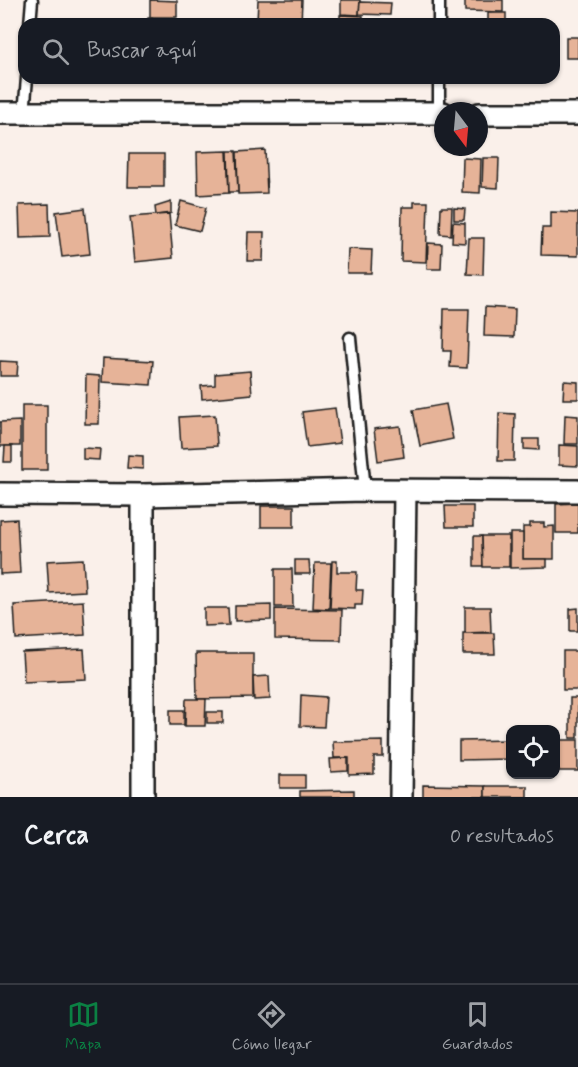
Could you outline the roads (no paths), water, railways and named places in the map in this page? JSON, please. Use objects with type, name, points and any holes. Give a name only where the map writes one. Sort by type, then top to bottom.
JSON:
[{"type":"street","points":[[0,113],[434,113]]},
{"type":"street","points":[[488,114],[578,114]]},
{"type":"street","points":[[0,494],[143,495],[365,490],[578,491]]},
{"type":"street","points":[[401,797],[405,491]]},
{"type":"street","points":[[143,495],[143,797]]},
{"type":"lane","points":[[30,18],[32,0]]},
{"type":"lane","points":[[439,0],[439,18]]},
{"type":"lane","points":[[24,114],[26,84]]},
{"type":"lane","points":[[439,84],[440,102]]},
{"type":"lane","points":[[350,338],[365,490]]}]
